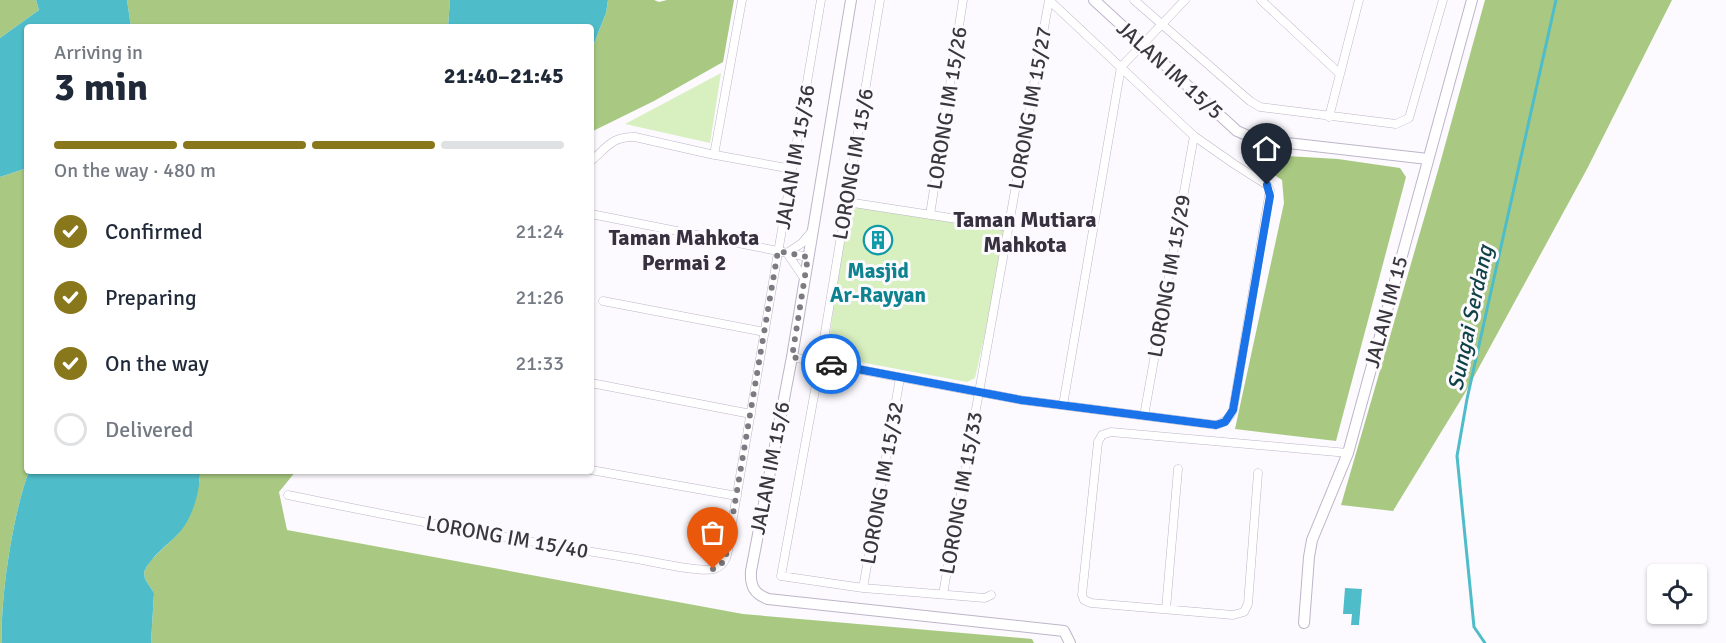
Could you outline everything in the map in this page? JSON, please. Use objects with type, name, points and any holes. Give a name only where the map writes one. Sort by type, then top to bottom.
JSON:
[{"type":"street","points":[[714,154],[742,0]]},
{"type":"street","name":"JALAN IM 15/36","points":[[725,561],[765,332],[783,252],[792,169],[821,0]]},
{"type":"street","name":"JALAN IM 15/6","points":[[851,0],[792,357],[751,571],[751,584],[756,593],[768,599],[1064,631],[1070,643]]},
{"type":"street","name":"LORONG IM 15/6","points":[[863,588],[781,576],[820,363],[880,0]]},
{"type":"street","name":"LORONG IM 15/26","points":[[930,215],[963,0]]},
{"type":"street","points":[[792,357],[979,392],[1063,405],[1216,425],[1225,422],[1233,410],[1270,190],[1267,185],[1194,136],[1049,0]]},
{"type":"street","name":"LORONG IM 15/27","points":[[979,392],[1049,0]]},
{"type":"street","name":"JALAN IM 15/5","points":[[1094,0],[1237,130],[1251,137],[1428,159]]},
{"type":"street","points":[[1134,0],[1250,101],[1260,107],[1396,124],[1409,118],[1443,0]]},
{"type":"street","points":[[1063,405],[1121,67],[1185,0]]},
{"type":"street","points":[[1261,0],[1340,74]]},
{"type":"street","points":[[1329,117],[1359,0]]},
{"type":"street","name":"JALAN IM 15","points":[[1304,623],[1312,540],[1348,453],[1472,0]]},
{"type":"street","points":[[594,158],[615,139],[623,136],[792,169]]},
{"type":"street","name":"LORONG IM 15/29","points":[[1144,416],[1194,136]]},
{"type":"street","points":[[847,202],[1009,227]]},
{"type":"street","points":[[594,215],[808,257]]},
{"type":"street","points":[[783,252],[802,243],[813,230]]},
{"type":"street","points":[[783,252],[804,278]]},
{"type":"street","points":[[603,301],[765,332]]},
{"type":"street","name":"LORONG IM 15/32","points":[[863,588],[900,378]]},
{"type":"street","points":[[594,384],[751,414]]},
{"type":"street","name":"LORONG IM 15/33","points":[[943,594],[979,392]]},
{"type":"street","points":[[1258,473],[1247,609],[1244,612],[1233,615],[1091,603],[1084,600],[1082,595],[1098,442],[1102,435],[1111,432],[1348,453]]},
{"type":"street","points":[[1166,609],[1178,469]]},
{"type":"street","points":[[594,471],[737,496]]},
{"type":"street","name":"LORONG IM 15/40","points":[[288,495],[522,540],[708,570],[717,568],[725,561]]},
{"type":"street","points":[[863,588],[985,598],[991,595]]},
{"type":"green space","points":[[0,0],[36,0],[39,10],[0,38]]},
{"type":"green space","points":[[127,0],[450,0],[448,24],[131,24]]},
{"type":"green space","points":[[608,0],[654,0],[659,2],[734,0],[723,62],[654,101],[594,131],[594,43],[606,13]]},
{"type":"green space","points":[[1485,0],[1672,0],[1587,169],[1465,393],[1393,511],[1341,505],[1439,167]]},
{"type":"green space","points":[[721,73],[710,143],[625,124]]},
{"type":"green space","points":[[1269,155],[1338,159],[1400,168],[1406,177],[1336,441],[1235,429],[1284,203],[1282,180],[1268,171]]},
{"type":"green space","points":[[24,169],[24,474],[28,474],[18,509],[9,556],[3,603],[2,643],[0,643],[0,177]]},
{"type":"green space","points":[[847,202],[1009,227],[975,378],[967,382],[833,357],[828,350]]},
{"type":"green space","points":[[200,474],[294,474],[279,492],[287,530],[743,614],[1032,639],[1034,643],[151,643],[154,593],[145,579],[144,572],[150,561],[179,533],[200,480]]},
{"type":"water","points":[[36,0],[127,0],[131,24],[24,24],[24,169],[0,177],[0,38],[39,10]]},
{"type":"water","points":[[450,0],[608,0],[606,13],[594,43],[594,24],[448,24]]},
{"type":"water","points":[[28,474],[200,474],[197,496],[188,520],[144,572],[145,579],[154,593],[151,643],[2,643],[3,603],[9,556]]},
{"type":"water","points":[[1345,588],[1362,589],[1359,625],[1351,625],[1352,614],[1343,614]]},
{"type":"waterway","name":"Sungai Serdang","points":[[1485,643],[1474,627],[1457,456],[1467,399],[1556,0]]},
{"type":"way so far","points":[[713,569],[725,561],[778,251],[808,257],[792,357],[831,364]]},
{"type":"place","name":"Masjid Ar-Rayyan","points":[[878,240]]},
{"type":"district","name":"Taman Mutiara Mahkota","points":[[1025,232]]},
{"type":"district","name":"Taman Mahkota Permai 2","points":[[684,250]]},
{"type":"route","points":[[831,364],[1021,400],[1216,425],[1225,422],[1233,410],[1270,196],[1267,185]]}]
